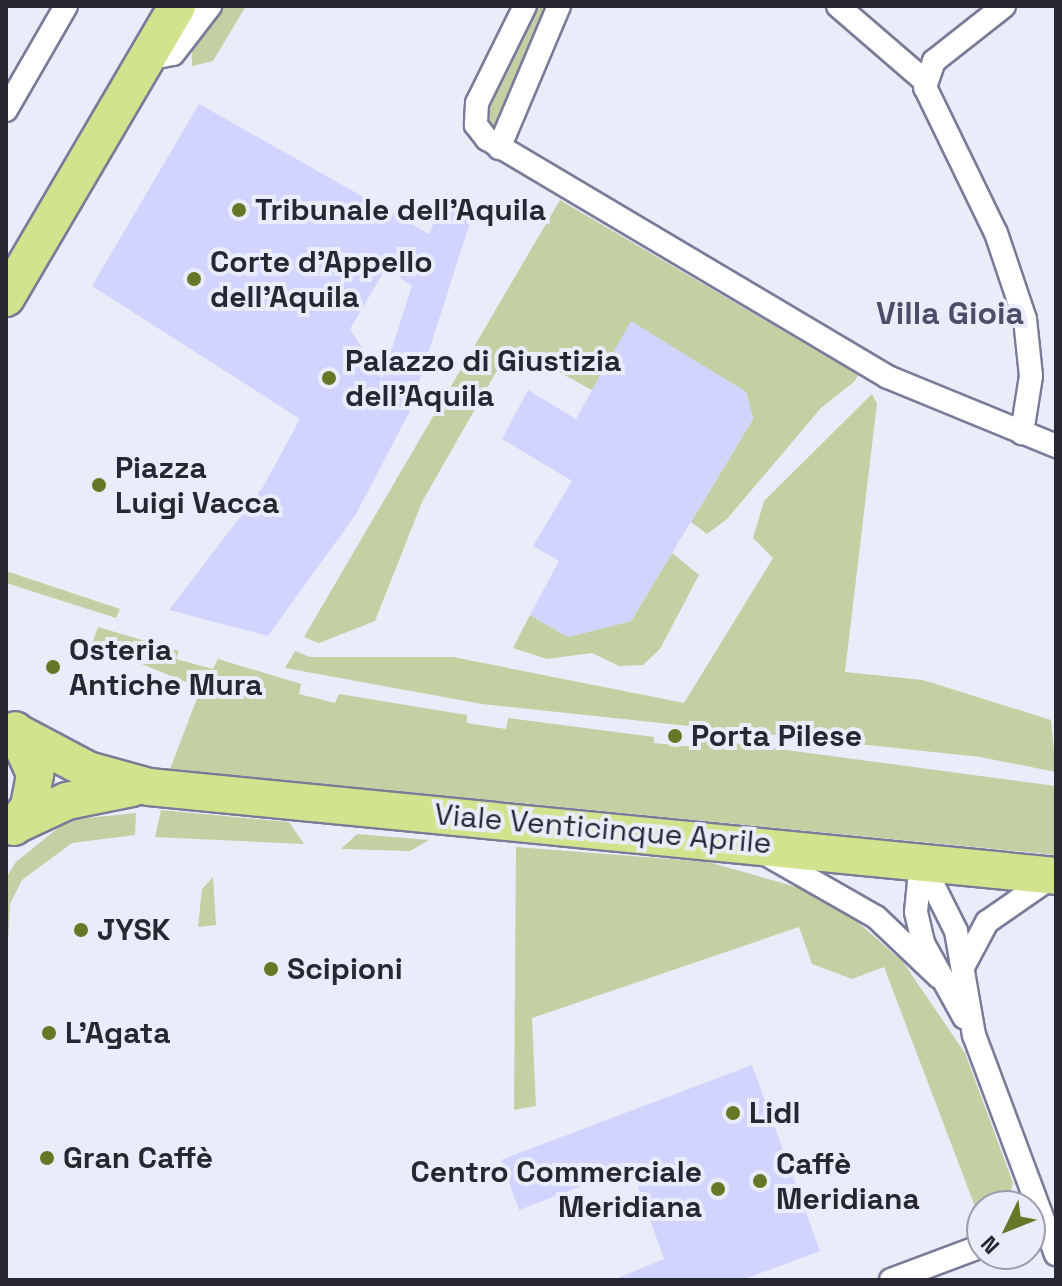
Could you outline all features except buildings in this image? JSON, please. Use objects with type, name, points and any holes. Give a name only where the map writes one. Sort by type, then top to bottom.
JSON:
[{"type":"main road","points":[[6,298],[177,6]]},
{"type":"main road","points":[[9,831],[35,785],[34,763],[12,728]]},
{"type":"main road","name":"Viale Venticinque Aprile","points":[[12,728],[73,764],[149,787],[738,841],[1056,876]]},
{"type":"main road","name":"Viale Venticinque Aprile","points":[[9,831],[67,801],[149,787]]},
{"type":"street","points":[[6,110],[66,6]]},
{"type":"street","points":[[147,59],[173,54],[210,6]]},
{"type":"street","points":[[525,6],[474,116],[481,133],[499,148],[888,377],[1056,446]]},
{"type":"street","points":[[499,148],[559,6]]},
{"type":"street","points":[[838,6],[925,81]]},
{"type":"street","points":[[1004,6],[934,61],[925,81],[928,105],[1005,254],[1025,319],[1031,376],[1022,433]]},
{"type":"street","points":[[738,841],[857,904],[939,977]]},
{"type":"street","points":[[921,861],[951,918],[974,1035],[1025,1190]]},
{"type":"street","points":[[921,861],[917,918],[939,977],[974,1035]]},
{"type":"street","points":[[964,974],[970,947],[987,922],[1024,892],[1056,876]]},
{"type":"street","points":[[891,1280],[966,1252]]},
{"type":"green space","points":[[218,6],[246,6],[213,61],[192,66],[192,45]]},
{"type":"green space","points":[[529,6],[551,6],[501,121],[491,129],[481,102]]},
{"type":"green space","points":[[560,200],[858,375],[855,381],[821,408],[727,519],[707,534],[691,522],[753,419],[746,392],[631,322],[592,390],[511,346],[422,502],[375,621],[319,643],[304,637]]},
{"type":"green space","points":[[872,394],[877,403],[845,672],[923,680],[1051,720],[1056,772],[980,757],[482,704],[285,668],[295,651],[310,657],[453,657],[684,703],[773,558],[753,538],[764,501]]},
{"type":"green space","points":[[672,553],[699,575],[660,649],[643,665],[619,666],[592,653],[547,659],[513,648],[530,615],[568,637],[631,621]]},
{"type":"green space","points":[[6,571],[120,609],[116,618],[6,583]]},
{"type":"green space","points":[[98,627],[179,651],[176,659],[213,669],[218,659],[301,684],[299,694],[335,703],[339,694],[467,715],[467,723],[506,729],[508,718],[654,737],[654,743],[695,747],[696,738],[1056,786],[1056,855],[170,769],[201,688],[92,644]]},
{"type":"green space","points":[[161,810],[289,822],[304,844],[155,837]]},
{"type":"green space","points":[[136,813],[135,835],[72,843],[22,880],[10,904],[6,977],[6,878],[16,862],[68,820]]},
{"type":"green space","points":[[357,834],[429,840],[410,851],[341,849]]},
{"type":"green space","points":[[516,847],[708,862],[807,890],[851,916],[903,962],[965,1053],[1013,1183],[1011,1190],[969,1190],[884,967],[852,979],[812,964],[799,927],[532,1018],[536,1106],[514,1110]]},
{"type":"green space","points":[[213,877],[216,925],[198,927],[202,889]]},
{"type":"place","name":"Tribunale dell'Aquila","points":[[239,210]]},
{"type":"place","name":"Corte d'Appello dell'Aquila","points":[[194,279]]},
{"type":"place","name":"Palazzo di Giustizia dell'Aquila","points":[[329,378]]},
{"type":"place","name":"Piazza Luigi Vacca","points":[[99,485]]},
{"type":"place","name":"Osteria Antiche Mura","points":[[53,667]]},
{"type":"place","name":"Porta Pilese","points":[[675,736]]},
{"type":"place","name":"JYSK","points":[[81,930]]},
{"type":"place","name":"Scipioni","points":[[271,969]]},
{"type":"place","name":"L'Agata","points":[[49,1033]]},
{"type":"place","name":"Lidl","points":[[733,1113]]},
{"type":"place","name":"Gran Caffè","points":[[47,1158]]},
{"type":"place","name":"Caffè Meridiana","points":[[760,1181]]},
{"type":"place","name":"Centro Commerciale Meridiana","points":[[718,1189]]},
{"type":"district","name":"Villa Gioia","points":[[950,313]]}]
